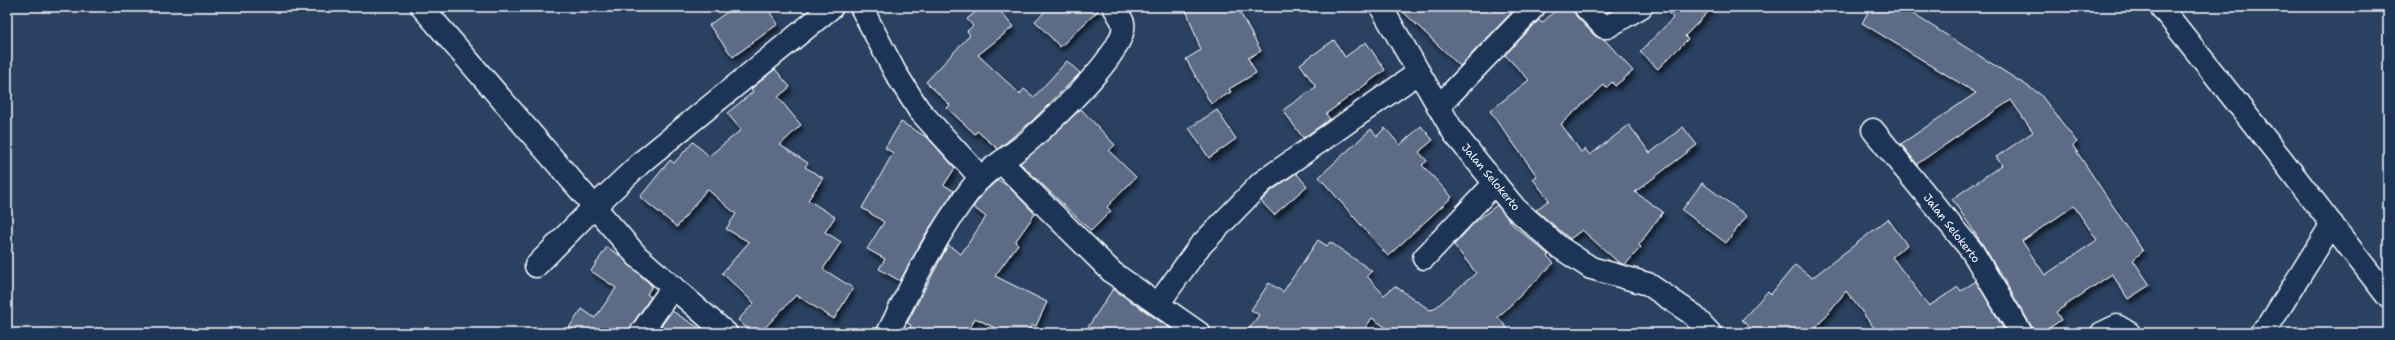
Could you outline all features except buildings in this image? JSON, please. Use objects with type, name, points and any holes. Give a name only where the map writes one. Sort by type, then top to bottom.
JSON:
[{"type":"street","points":[[422,7],[593,208],[636,256],[673,286],[726,333]]},
{"type":"street","points":[[536,266],[593,208],[644,160],[832,7]]},
{"type":"street","points":[[861,7],[895,72],[919,110],[981,178]]},
{"type":"street","points":[[888,333],[944,227],[972,187],[981,178],[1031,139],[1101,69],[1121,39],[1123,24],[1114,7]]},
{"type":"street","name":"Jalan Selokerto","points":[[1382,7],[1418,73],[1454,133],[1514,208],[1559,247],[1590,268],[1648,284],[1692,314],[1710,333]]},
{"type":"street","points":[[1438,107],[1534,7]]},
{"type":"street","points":[[1585,7],[1604,27],[1607,27],[1641,7]]},
{"type":"street","points":[[2161,7],[2388,297]]},
{"type":"street","points":[[1158,304],[1199,247],[1262,182],[1418,73]]},
{"type":"street","name":"Jalan Selokerto","points":[[1873,130],[1972,251],[2021,333]]},
{"type":"street","points":[[1002,163],[1113,273],[1197,332]]},
{"type":"street","points":[[1424,258],[1495,183]]},
{"type":"street","points":[[2261,333],[2269,325],[2332,224]]},
{"type":"street","points":[[641,333],[673,286]]},
{"type":"street","points":[[2102,333],[2117,326],[2129,333]]}]
